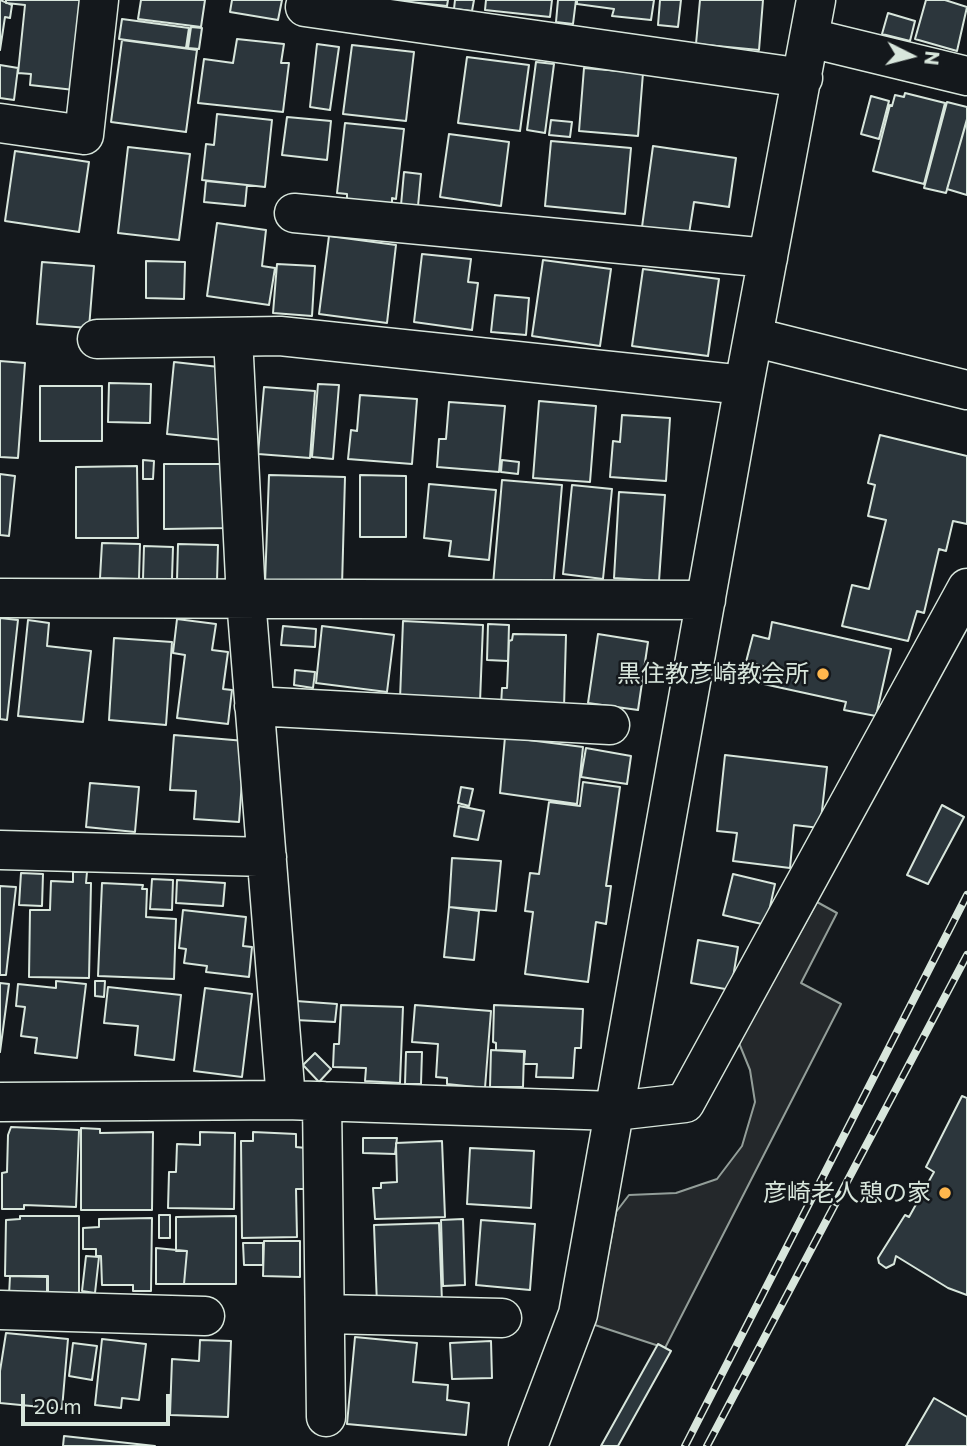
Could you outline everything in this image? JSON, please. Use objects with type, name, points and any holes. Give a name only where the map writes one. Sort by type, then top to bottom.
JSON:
[{"type":"street","points":[[0,123],[84,135],[99,0]]},
{"type":"street","points":[[307,0],[305,7],[803,78]]},
{"type":"street","points":[[528,1446],[578,1314],[744,385],[816,0]]},
{"type":"street","points":[[810,38],[967,76]]},
{"type":"street","points":[[295,214],[768,258]]},
{"type":"street","points":[[97,339],[280,336],[744,385]]},
{"type":"street","points":[[233,337],[246,599],[267,857],[304,1101],[325,1314],[326,1417]]},
{"type":"street","points":[[753,337],[967,390]]},
{"type":"street","points":[[0,1102],[304,1101],[615,1111],[685,1103],[967,588]]},
{"type":"street","points":[[0,598],[706,600]]},
{"type":"street","points":[[254,706],[610,725]]},
{"type":"street","points":[[0,850],[267,857]]},
{"type":"street","points":[[0,1310],[205,1316]]},
{"type":"street","points":[[325,1314],[502,1318]]},
{"type":"shaded area","points":[[817,902],[837,913],[801,983],[841,1004],[665,1348],[595,1325],[616,1212],[629,1195],[676,1193],[717,1179],[742,1146],[755,1102],[750,1070],[739,1043]]},
{"type":"building","points":[[0,0],[12,5],[10,18],[5,17],[0,50]]},
{"type":"building","points":[[6,0],[83,0],[74,90],[30,85],[31,74],[18,73],[25,5],[6,3]]},
{"type":"building","points":[[141,0],[205,0],[201,27],[138,19]]},
{"type":"building","points":[[232,0],[282,0],[278,20],[230,12]]},
{"type":"building","points":[[391,0],[448,0],[447,6]]},
{"type":"building","points":[[455,0],[474,0],[472,11],[454,9]]},
{"type":"building","points":[[486,0],[552,0],[550,17],[485,10]]},
{"type":"building","points":[[558,0],[576,0],[573,24],[556,22]]},
{"type":"building","points":[[577,0],[654,0],[651,20],[612,16],[614,9],[577,4]]},
{"type":"building","points":[[660,0],[681,0],[678,27],[658,25]]},
{"type":"building","points":[[700,0],[763,0],[759,50],[696,44]]},
{"type":"building","points":[[926,0],[945,0],[967,7],[957,51],[915,39]]},
{"type":"building","points":[[888,13],[915,21],[910,41],[882,34]]},
{"type":"building","points":[[122,19],[189,28],[186,48],[119,39]]},
{"type":"building","points":[[191,27],[202,28],[199,49],[188,48]]},
{"type":"building","points":[[237,39],[284,44],[281,63],[289,63],[283,112],[198,103],[204,59],[233,63]]},
{"type":"building","points":[[122,40],[197,50],[186,132],[111,122]]},
{"type":"building","points":[[317,44],[339,47],[330,110],[310,107]]},
{"type":"building","points":[[352,45],[414,52],[406,121],[343,114]]},
{"type":"building","points":[[467,57],[529,65],[520,131],[458,123]]},
{"type":"building","points":[[536,62],[554,64],[545,133],[527,130]]},
{"type":"building","points":[[0,65],[18,68],[14,100],[0,98]]},
{"type":"building","points":[[584,68],[643,73],[638,136],[579,131]]},
{"type":"building","points":[[905,93],[945,103],[924,184],[873,171],[890,105],[892,106],[895,95],[904,97]]},
{"type":"building","points":[[871,96],[889,101],[879,139],[861,134]]},
{"type":"building","points":[[947,102],[967,107],[967,119],[946,193],[924,188]]},
{"type":"building","points":[[217,114],[272,120],[265,187],[202,180],[206,144],[214,145]]},
{"type":"building","points":[[287,117],[331,121],[327,160],[282,155]]},
{"type":"building","points":[[551,120],[572,122],[570,137],[549,135]]},
{"type":"building","points":[[967,120],[967,195],[947,189]]},
{"type":"building","points":[[345,123],[404,129],[396,199],[392,198],[392,204],[347,200],[347,194],[337,193]]},
{"type":"building","points":[[449,134],[509,142],[501,206],[440,197]]},
{"type":"building","points":[[551,141],[631,148],[625,214],[545,206]]},
{"type":"building","points":[[653,146],[736,158],[729,207],[694,202],[689,234],[642,227]]},
{"type":"building","points":[[128,147],[190,154],[179,240],[118,233]]},
{"type":"building","points":[[15,151],[89,162],[79,232],[5,221]]},
{"type":"building","points":[[404,172],[421,174],[418,206],[401,205]]},
{"type":"building","points":[[206,181],[247,185],[245,206],[204,202]]},
{"type":"building","points":[[217,223],[266,230],[262,266],[275,268],[269,305],[207,296]]},
{"type":"building","points":[[329,236],[396,245],[387,323],[319,314]]},
{"type":"building","points":[[422,254],[471,259],[468,282],[478,283],[472,330],[414,322]]},
{"type":"building","points":[[543,260],[611,269],[600,346],[532,336]]},
{"type":"building","points":[[146,261],[185,262],[184,299],[146,298]]},
{"type":"building","points":[[42,262],[94,266],[89,328],[37,324]]},
{"type":"building","points":[[277,264],[315,266],[312,316],[273,313]]},
{"type":"building","points":[[643,269],[719,279],[708,356],[632,346]]},
{"type":"building","points":[[495,295],[529,298],[526,335],[491,332]]},
{"type":"building","points":[[0,361],[25,363],[18,458],[0,457]]},
{"type":"building","points":[[174,362],[228,368],[232,441],[167,434]]},
{"type":"building","points":[[109,383],[151,384],[150,423],[108,422]]},
{"type":"building","points":[[318,384],[339,385],[333,459],[312,457]]},
{"type":"building","points":[[40,386],[102,386],[102,441],[40,441]]},
{"type":"building","points":[[264,387],[315,391],[310,458],[258,454]]},
{"type":"building","points":[[360,395],[417,399],[412,464],[348,459],[351,430],[357,431]]},
{"type":"building","points":[[539,401],[596,406],[590,482],[533,478]]},
{"type":"building","points":[[449,402],[505,406],[499,472],[437,467],[439,439],[446,439]]},
{"type":"building","points":[[622,415],[670,418],[666,481],[610,477],[613,441],[620,442]]},
{"type":"building","points":[[880,435],[967,456],[967,524],[953,521],[946,551],[939,549],[924,613],[917,611],[908,641],[842,626],[852,585],[869,589],[886,520],[868,516],[875,485],[868,483]]},
{"type":"building","points":[[143,460],[154,461],[153,479],[143,479]]},
{"type":"building","points":[[502,460],[519,462],[518,474],[501,472]]},
{"type":"building","points":[[164,464],[228,464],[228,528],[164,529]]},
{"type":"building","points":[[137,466],[138,538],[76,538],[76,467]]},
{"type":"building","points":[[0,474],[15,476],[9,536],[0,535]]},
{"type":"building","points":[[269,475],[345,477],[342,586],[265,584]]},
{"type":"building","points":[[360,475],[406,476],[406,537],[360,537]]},
{"type":"building","points":[[502,480],[562,485],[553,590],[493,585]]},
{"type":"building","points":[[429,484],[496,490],[489,560],[449,556],[451,541],[424,538]]},
{"type":"building","points":[[572,485],[612,489],[603,579],[563,574]]},
{"type":"building","points":[[619,492],[665,495],[659,581],[614,578]]},
{"type":"building","points":[[102,543],[140,544],[139,579],[100,578]]},
{"type":"building","points":[[178,544],[218,545],[217,581],[177,580]]},
{"type":"building","points":[[144,546],[173,547],[172,579],[143,579]]},
{"type":"building","points":[[0,618],[18,620],[7,720],[0,719]]},
{"type":"building","points":[[177,619],[216,624],[212,650],[228,652],[223,689],[232,690],[228,724],[177,718],[185,655],[173,653]]},
{"type":"building","points":[[28,620],[49,623],[47,646],[91,651],[83,722],[18,716]]},
{"type":"building","points":[[403,621],[483,625],[480,702],[400,699]]},
{"type":"building","name":"黒住教彦崎教会所","points":[[772,622],[891,649],[876,716],[844,710],[846,702],[759,683],[763,666],[746,662],[753,635],[769,639]]},
{"type":"building","points":[[488,624],[509,625],[508,661],[487,660]]},
{"type":"building","points":[[283,626],[316,629],[315,647],[281,645]]},
{"type":"building","points":[[322,626],[394,635],[387,692],[316,683]]},
{"type":"building","points":[[513,634],[566,635],[564,708],[501,706],[502,688],[507,688],[509,641],[512,640]]},
{"type":"building","points":[[598,634],[648,642],[638,710],[588,703]]},
{"type":"building","points":[[114,638],[172,642],[166,725],[109,720]]},
{"type":"building","points":[[295,670],[315,672],[313,688],[294,685]]},
{"type":"building","points":[[174,735],[245,741],[239,822],[194,819],[196,791],[170,790]]},
{"type":"building","points":[[505,737],[583,747],[577,804],[500,793]]},
{"type":"building","points":[[586,748],[631,756],[627,784],[581,777]]},
{"type":"building","points":[[725,755],[827,767],[820,828],[794,825],[790,868],[733,861],[737,833],[717,831]]},
{"type":"building","points":[[583,782],[620,787],[606,886],[611,886],[606,924],[596,922],[588,982],[525,974],[533,912],[525,911],[530,873],[539,874],[549,802],[580,806]]},
{"type":"building","points":[[90,783],[139,787],[135,832],[86,827]]},
{"type":"building","points":[[461,787],[473,789],[469,806],[458,803]]},
{"type":"building","points":[[942,805],[964,817],[928,884],[907,875]]},
{"type":"building","points":[[459,806],[484,811],[478,840],[454,836]]},
{"type":"building","points":[[452,858],[501,861],[496,911],[449,907]]},
{"type":"building","points":[[73,872],[87,872],[86,883],[91,883],[89,978],[29,977],[30,910],[50,910],[51,881],[73,882]]},
{"type":"building","points":[[21,873],[43,874],[42,906],[19,905]]},
{"type":"building","points":[[733,874],[775,884],[766,925],[723,915]]},
{"type":"building","points":[[152,879],[173,880],[172,910],[150,909]]},
{"type":"building","points":[[177,880],[225,883],[223,906],[176,903]]},
{"type":"building","points":[[102,883],[143,885],[142,889],[147,889],[146,917],[176,919],[174,979],[98,976]]},
{"type":"building","points":[[0,886],[16,887],[6,975],[0,975]]},
{"type":"building","points":[[449,907],[479,911],[474,960],[444,957]]},
{"type":"building","points":[[183,910],[246,917],[243,946],[252,947],[249,977],[206,972],[207,966],[184,963],[186,949],[179,948]]},
{"type":"building","points":[[698,940],[738,947],[731,990],[691,983]]},
{"type":"building","points":[[56,981],[86,984],[77,1058],[35,1053],[37,1038],[21,1036],[25,1007],[16,1006],[18,984],[56,988]]},
{"type":"building","points":[[95,981],[105,981],[104,997],[95,996]]},
{"type":"building","points":[[0,983],[9,984],[0,1052]]},
{"type":"building","points":[[108,987],[181,995],[174,1060],[135,1055],[138,1026],[104,1023]]},
{"type":"building","points":[[205,988],[252,994],[242,1077],[194,1071]]},
{"type":"building","points":[[296,1001],[337,1004],[335,1022],[295,1020]]},
{"type":"building","points":[[341,1005],[403,1007],[400,1083],[365,1081],[366,1068],[333,1067],[334,1044],[339,1044]]},
{"type":"building","points":[[415,1005],[491,1011],[485,1088],[447,1084],[447,1078],[436,1077],[438,1044],[412,1042]]},
{"type":"building","points":[[494,1005],[583,1009],[581,1048],[575,1048],[573,1078],[536,1077],[537,1064],[524,1064],[525,1051],[496,1050],[496,1043],[493,1042]]},
{"type":"building","points":[[491,1050],[524,1052],[523,1087],[490,1087]]},
{"type":"building","points":[[406,1052],[422,1052],[421,1084],[405,1084]]},
{"type":"building","points":[[315,1053],[331,1069],[319,1082],[303,1065]]},
{"type":"building","name":"彦崎老人憩の家","points":[[962,1096],[967,1098],[967,1295],[948,1288],[896,1256],[894,1264],[886,1268],[879,1263],[878,1258],[905,1215],[909,1217],[934,1172],[926,1167]]},
{"type":"building","points":[[11,1127],[79,1130],[76,1207],[24,1205],[24,1209],[2,1209],[2,1173],[7,1172],[8,1135]]},
{"type":"building","points":[[81,1128],[100,1129],[100,1133],[153,1132],[152,1210],[81,1210]]},
{"type":"building","points":[[200,1132],[235,1133],[234,1209],[168,1208],[169,1172],[176,1172],[177,1144],[200,1145]]},
{"type":"building","points":[[253,1132],[296,1134],[296,1147],[306,1148],[308,1189],[296,1189],[297,1237],[242,1238],[241,1141],[253,1141]]},
{"type":"building","points":[[363,1138],[397,1138],[395,1154],[363,1153]]},
{"type":"building","points":[[442,1141],[445,1217],[375,1219],[373,1188],[381,1188],[381,1183],[397,1182],[396,1143]]},
{"type":"building","points":[[470,1148],[534,1151],[531,1208],[467,1204]]},
{"type":"building","points":[[159,1215],[170,1215],[170,1238],[159,1238]]},
{"type":"building","points":[[20,1216],[79,1216],[79,1294],[48,1293],[48,1276],[5,1276],[6,1220],[20,1219]]},
{"type":"building","points":[[236,1216],[236,1284],[184,1284],[187,1251],[176,1251],[176,1217]]},
{"type":"building","points":[[152,1218],[151,1291],[133,1291],[133,1285],[102,1285],[101,1256],[96,1256],[96,1249],[83,1249],[83,1228],[99,1227],[99,1219]]},
{"type":"building","points":[[463,1219],[465,1285],[443,1286],[441,1220]]},
{"type":"building","points":[[481,1220],[535,1224],[530,1290],[476,1285]]},
{"type":"building","points":[[439,1223],[442,1302],[377,1305],[374,1225]]},
{"type":"building","points":[[264,1241],[300,1241],[300,1277],[263,1276]]},
{"type":"building","points":[[243,1243],[263,1243],[263,1265],[244,1265]]},
{"type":"building","points":[[156,1248],[187,1251],[184,1284],[156,1284]]},
{"type":"building","points":[[86,1256],[99,1257],[95,1293],[82,1291]]},
{"type":"building","points":[[10,1276],[47,1277],[47,1293],[9,1295]]},
{"type":"building","points":[[6,1333],[68,1339],[62,1409],[0,1403],[0,1371]]},
{"type":"building","points":[[355,1337],[417,1343],[413,1382],[448,1385],[447,1400],[469,1403],[466,1435],[347,1424]]},
{"type":"building","points":[[102,1339],[146,1344],[139,1400],[122,1398],[121,1408],[95,1405]]},
{"type":"building","points":[[200,1340],[231,1341],[228,1417],[170,1415],[172,1359],[199,1361]]},
{"type":"building","points":[[491,1341],[492,1378],[452,1379],[450,1343]]},
{"type":"building","points":[[73,1343],[97,1346],[92,1380],[69,1376]]},
{"type":"building","points":[[658,1344],[671,1351],[618,1446],[601,1446]]},
{"type":"building","points":[[934,1398],[967,1417],[967,1446],[906,1446]]},
{"type":"building","points":[[64,1436],[155,1446],[63,1446]]},
{"type":"railway","points":[[685,1446],[967,895]]},
{"type":"railway","points":[[707,1446],[967,955]]},
{"type":"place","name":"黒住教彦崎教会所","points":[[823,674]]},
{"type":"place","name":"彦崎老人憩の家","points":[[945,1193]]}]
